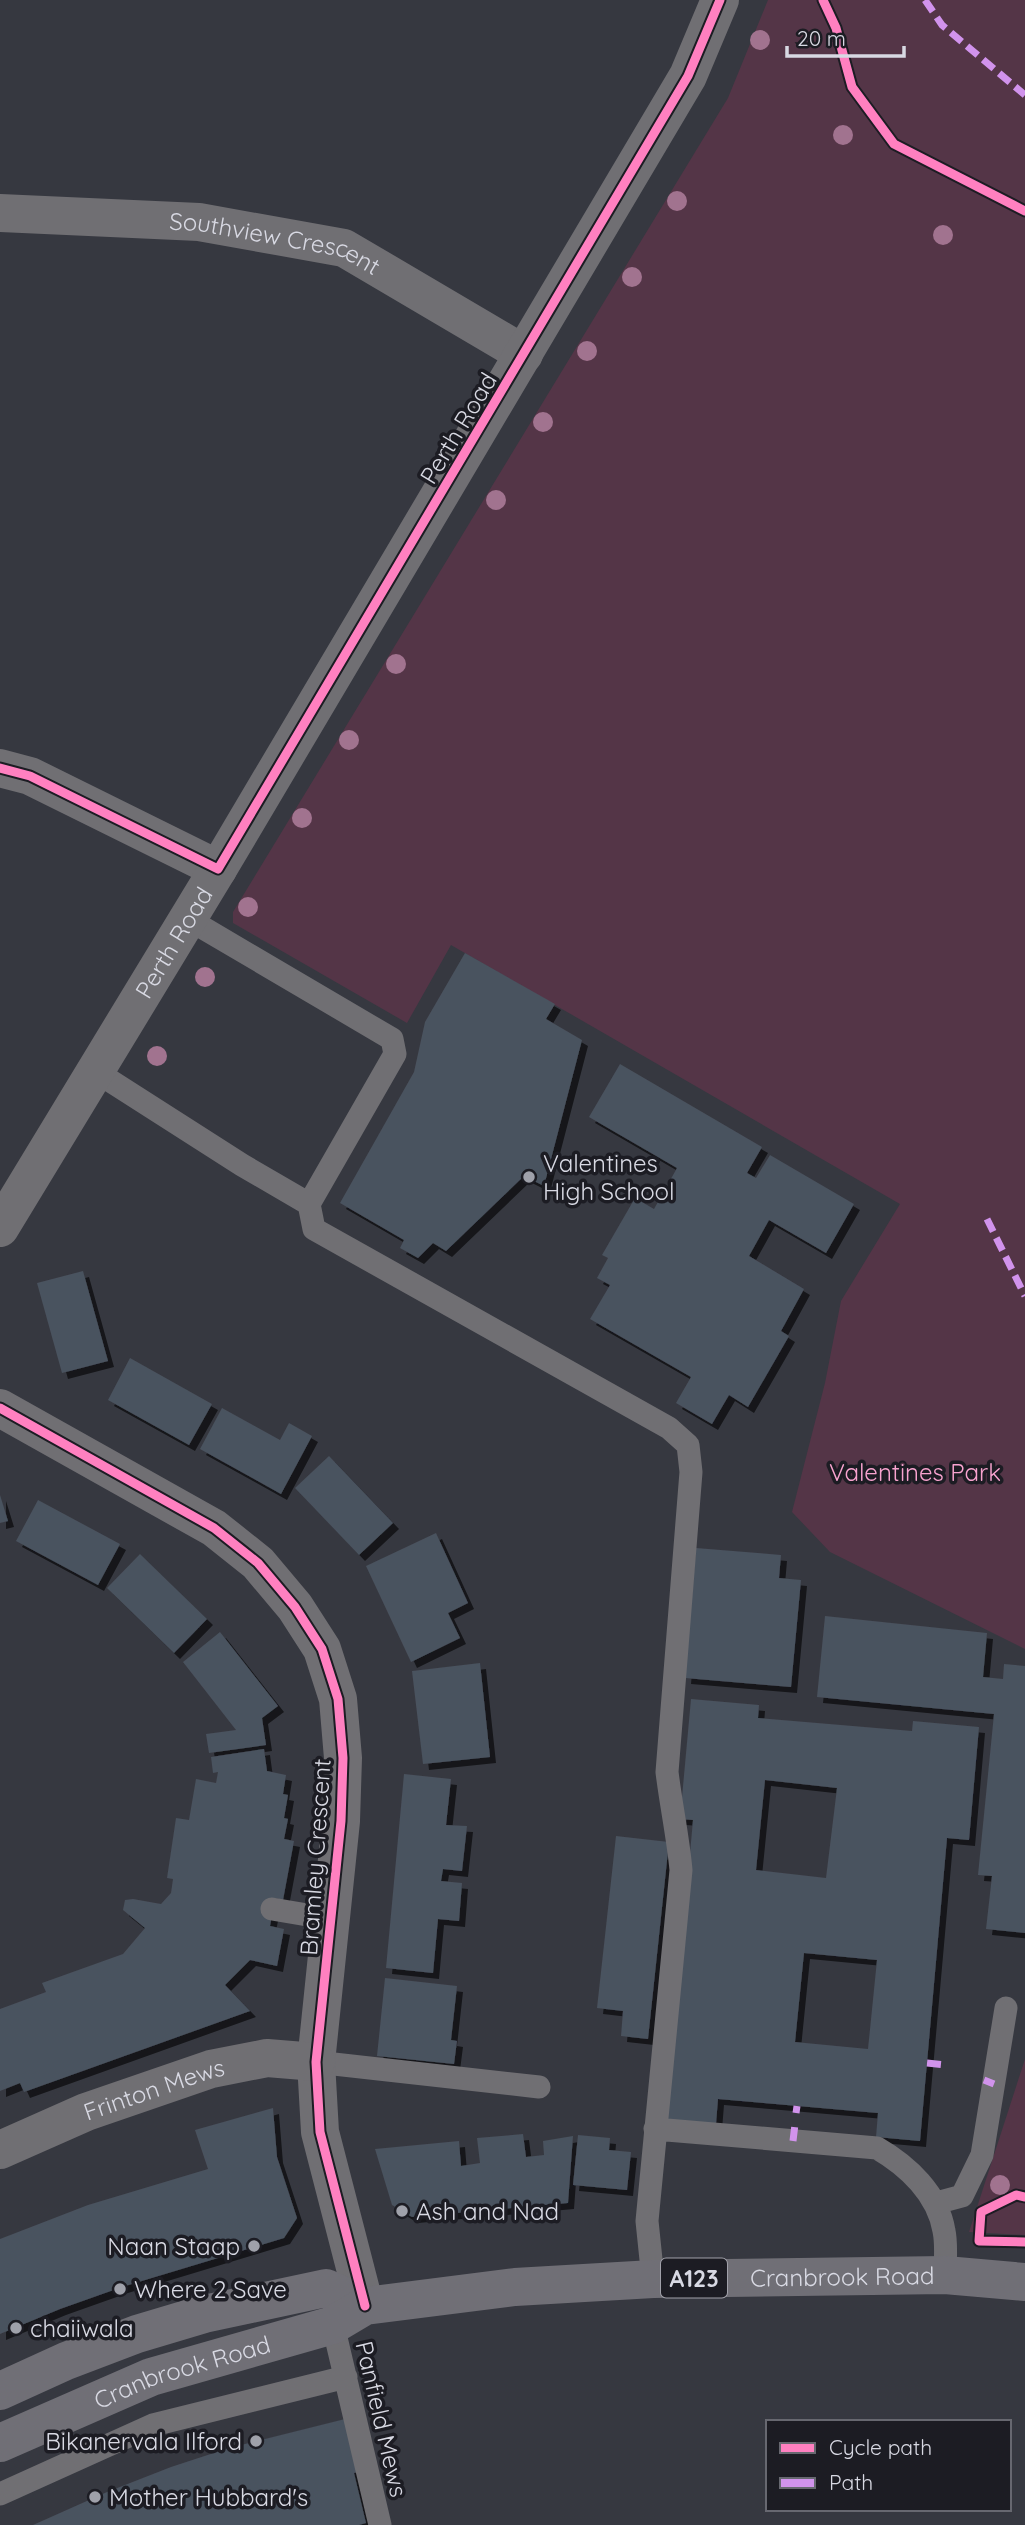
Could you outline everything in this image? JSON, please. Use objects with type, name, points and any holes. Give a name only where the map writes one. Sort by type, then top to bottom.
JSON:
[{"type":"main road","name":"Cranbrook Road","points":[[0,2443],[151,2377],[349,2315],[515,2287],[653,2279],[945,2275],[1025,2282]]},
{"type":"main road","name":"Cranbrook Road","points":[[0,2391],[66,2361],[136,2334],[204,2314],[326,2288],[349,2315]]},
{"type":"street","name":"Perth Road","points":[[0,1228],[218,869],[688,76],[720,0]]},
{"type":"street","name":"Southview Crescent","points":[[0,213],[199,222],[344,248],[524,354]]},
{"type":"street","points":[[0,768],[30,776],[218,869]]},
{"type":"street","name":"Bramley Crescent","points":[[0,1408],[214,1528],[258,1563],[295,1606],[322,1649],[338,1699],[343,1758],[341,1821],[316,2063],[320,2132],[349,2315]]},
{"type":"street","name":"Frinton Mews","points":[[0,2150],[86,2112],[211,2069],[267,2058],[316,2063]]},
{"type":"lane","points":[[188,919],[392,1039],[395,1054],[309,1204],[314,1229],[669,1428],[688,1445],[691,1472],[667,1772],[681,1870],[647,2221],[653,2279]]},
{"type":"lane","points":[[95,1071],[242,1165],[309,1204]]},
{"type":"lane","points":[[272,1909],[331,1919]]},
{"type":"lane","points":[[936,2203],[962,2196],[982,2155],[1006,2008]]},
{"type":"lane","points":[[316,2063],[539,2087]]},
{"type":"lane","points":[[656,2129],[877,2148],[896,2159],[936,2203],[944,2231],[945,2275]]},
{"type":"lane","name":"Panfield Mews","points":[[349,2315],[346,2377],[380,2525]]},
{"type":"lane","points":[[0,2494],[153,2425],[346,2377]]},
{"type":"green space","name":"Valentines Park","points":[[768,0],[1025,0],[1025,1649],[830,1552],[792,1512],[825,1383],[841,1301],[900,1204],[451,945],[407,1023],[233,923],[233,912],[728,98]]},
{"type":"green space","points":[[1025,2059],[1025,2235],[969,2232]]},
{"type":"building","name":"Valentines High School","points":[[465,953],[555,1004],[546,1019],[582,1040],[544,1186],[524,1176],[446,1251],[433,1243],[418,1258],[400,1248],[404,1240],[340,1203],[414,1072],[425,1022]]},
{"type":"building","name":"Valentines High School","points":[[620,1064],[762,1147],[747,1173],[756,1178],[770,1155],[854,1204],[826,1253],[769,1220],[749,1256],[804,1289],[781,1331],[789,1336],[748,1407],[729,1395],[712,1424],[676,1403],[691,1377],[590,1319],[610,1285],[597,1278],[608,1258],[602,1255],[635,1198],[654,1209],[677,1168],[589,1117]]},
{"type":"building","points":[[83,1271],[108,1361],[62,1373],[37,1283]]},
{"type":"building","points":[[130,1358],[212,1404],[189,1445],[108,1400]]},
{"type":"building","points":[[222,1408],[280,1440],[289,1423],[312,1436],[281,1494],[200,1449]]},
{"type":"building","points":[[329,1456],[393,1523],[359,1555],[295,1488]]},
{"type":"building","points":[[0,1495],[8,1521],[0,1523]]},
{"type":"building","points":[[38,1500],[120,1544],[98,1585],[16,1541]]},
{"type":"building","points":[[436,1533],[468,1603],[448,1613],[460,1638],[411,1662],[366,1566]]},
{"type":"building","points":[[696,1548],[781,1555],[779,1578],[801,1580],[791,1687],[685,1678]]},
{"type":"building","points":[[140,1554],[207,1619],[174,1653],[107,1588]]},
{"type":"building","points":[[825,1616],[987,1633],[983,1677],[1003,1679],[1004,1664],[1025,1666],[1025,1933],[986,1929],[992,1876],[978,1875],[994,1714],[817,1697]]},
{"type":"building","points":[[220,1632],[278,1706],[262,1718],[266,1745],[209,1753],[206,1734],[236,1730],[183,1662]]},
{"type":"building","points":[[480,1663],[490,1757],[423,1764],[412,1671]]},
{"type":"building","points":[[691,1699],[759,1705],[758,1718],[912,1731],[913,1721],[979,1727],[969,1840],[947,1838],[920,2141],[876,2137],[878,2113],[718,2099],[716,2124],[666,2120],[693,1820],[680,1819]],"holes":[[[765,1780],[837,1788],[826,1878],[756,1870]],[[804,1953],[877,1960],[868,2049],[795,2042]]]},
{"type":"building","points":[[264,1749],[267,1771],[286,1775],[283,1794],[288,1795],[284,1818],[288,1819],[284,1839],[294,1841],[283,1900],[275,1898],[270,1926],[284,1929],[277,1966],[250,1960],[225,1985],[250,2011],[24,2092],[20,2083],[0,2091],[0,2009],[46,1992],[42,1983],[123,1954],[145,1928],[123,1910],[125,1900],[161,1904],[171,1893],[173,1879],[167,1878],[176,1818],[189,1820],[196,1779],[216,1783],[218,1772],[213,1773],[211,1757]]},
{"type":"building","points":[[404,1774],[451,1779],[446,1825],[467,1826],[462,1871],[443,1869],[441,1881],[462,1883],[459,1921],[438,1919],[433,1973],[386,1968]]},
{"type":"building","points":[[616,1836],[669,1842],[648,2039],[621,2036],[623,2011],[597,2008]]},
{"type":"building","points":[[385,1978],[457,1986],[451,2040],[457,2041],[454,2064],[377,2056]]},
{"type":"building","points":[[273,2108],[277,2157],[297,2218],[284,2238],[122,2287],[0,2334],[0,2239],[88,2205],[208,2169],[195,2130]]},
{"type":"building","points":[[523,2134],[526,2157],[544,2155],[543,2141],[573,2136],[568,2203],[412,2217],[392,2205],[375,2149],[459,2141],[461,2166],[480,2163],[477,2138]]},
{"type":"building","points":[[578,2135],[610,2138],[609,2150],[631,2152],[627,2190],[573,2185]]},
{"type":"building","points":[[349,2418],[362,2471],[354,2473],[366,2523],[33,2525],[171,2467],[229,2448]]},
{"type":"marked path","points":[[925,0],[942,25],[1025,95]]},
{"type":"marked path","points":[[987,1219],[1025,1296]]},
{"type":"marked path","points":[[927,2063],[947,2065]]},
{"type":"marked path","points":[[984,2080],[994,2084]]},
{"type":"marked path","points":[[796,2113],[797,2106]]},
{"type":"marked path","points":[[793,2141],[795,2124]]},
{"type":"cycle path","points":[[0,768],[30,776],[218,869],[688,76],[720,0]]},
{"type":"cycle path","points":[[823,0],[836,28],[852,87],[894,144],[1025,211]]},
{"type":"cycle path","points":[[0,1408],[214,1528],[258,1563],[295,1607],[322,1649],[338,1699],[343,1758],[341,1821],[316,2062],[320,2132],[365,2306]]},
{"type":"cycle path","points":[[1025,2197],[1016,2195],[981,2212],[979,2241],[1025,2242]]},
{"type":"place","name":"Valentines High School","points":[[529,1177]]},
{"type":"place","name":"Ash and Nad","points":[[402,2211]]},
{"type":"place","name":"Naan Staap","points":[[254,2246]]},
{"type":"place","name":"Where 2 Save","points":[[120,2289]]},
{"type":"place","name":"chaiiwala","points":[[16,2328]]},
{"type":"place","name":"Bikanervala Ilford","points":[[256,2441]]},
{"type":"place","name":"Mother Hubbard's","points":[[95,2497]]}]
